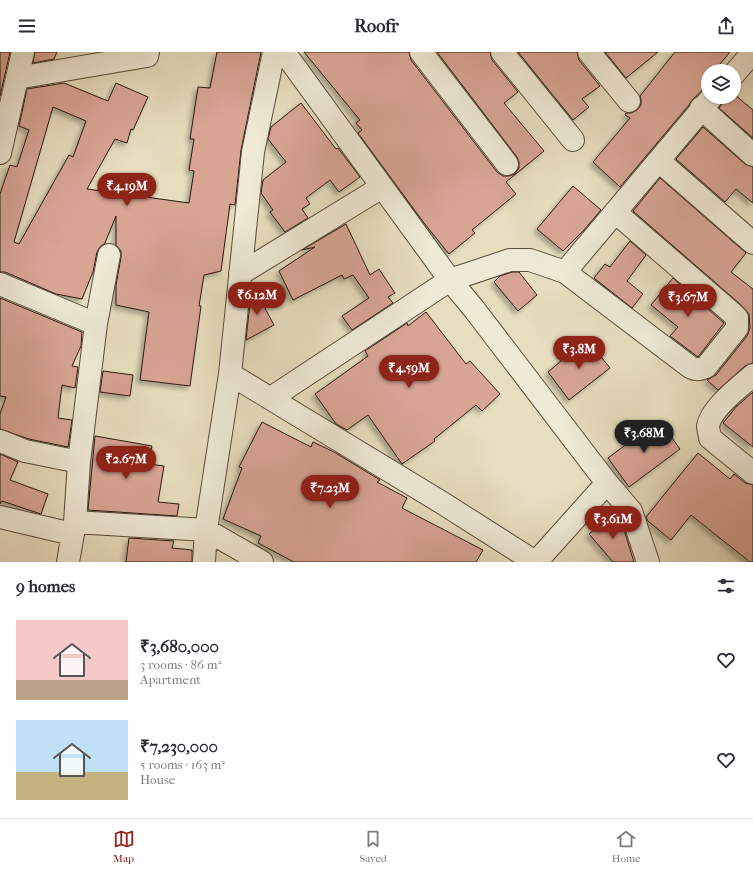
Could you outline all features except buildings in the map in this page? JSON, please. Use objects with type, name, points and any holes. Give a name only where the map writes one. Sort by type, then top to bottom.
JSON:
[{"type":"street","points":[[0,154],[23,52]]},
{"type":"street","points":[[204,562],[206,530],[230,374],[253,152],[274,52]]},
{"type":"street","points":[[284,52],[450,280],[631,511],[648,562]]},
{"type":"street","points":[[421,52],[507,164]]},
{"type":"street","points":[[502,52],[573,140]]},
{"type":"street","points":[[589,52],[629,101]]},
{"type":"street","points":[[16,78],[152,53]]},
{"type":"street","points":[[565,272],[706,104]]},
{"type":"street","points":[[708,104],[753,155]]},
{"type":"street","points":[[659,161],[753,243]]},
{"type":"street","points":[[240,274],[382,187]]},
{"type":"street","points":[[271,398],[450,280],[510,260],[530,260],[565,272],[690,367],[700,370],[706,368],[737,328],[736,318],[616,212]]},
{"type":"street","points":[[68,562],[74,528],[79,462],[96,324],[109,255]]},
{"type":"street","points":[[0,284],[96,324]]},
{"type":"street","points":[[230,374],[444,504],[536,562],[608,483]]},
{"type":"street","points":[[753,375],[721,404],[708,426],[710,438],[753,473]]},
{"type":"street","points":[[0,441],[25,451],[79,462]]},
{"type":"street","points":[[0,517],[74,528],[206,530],[262,562]]}]
